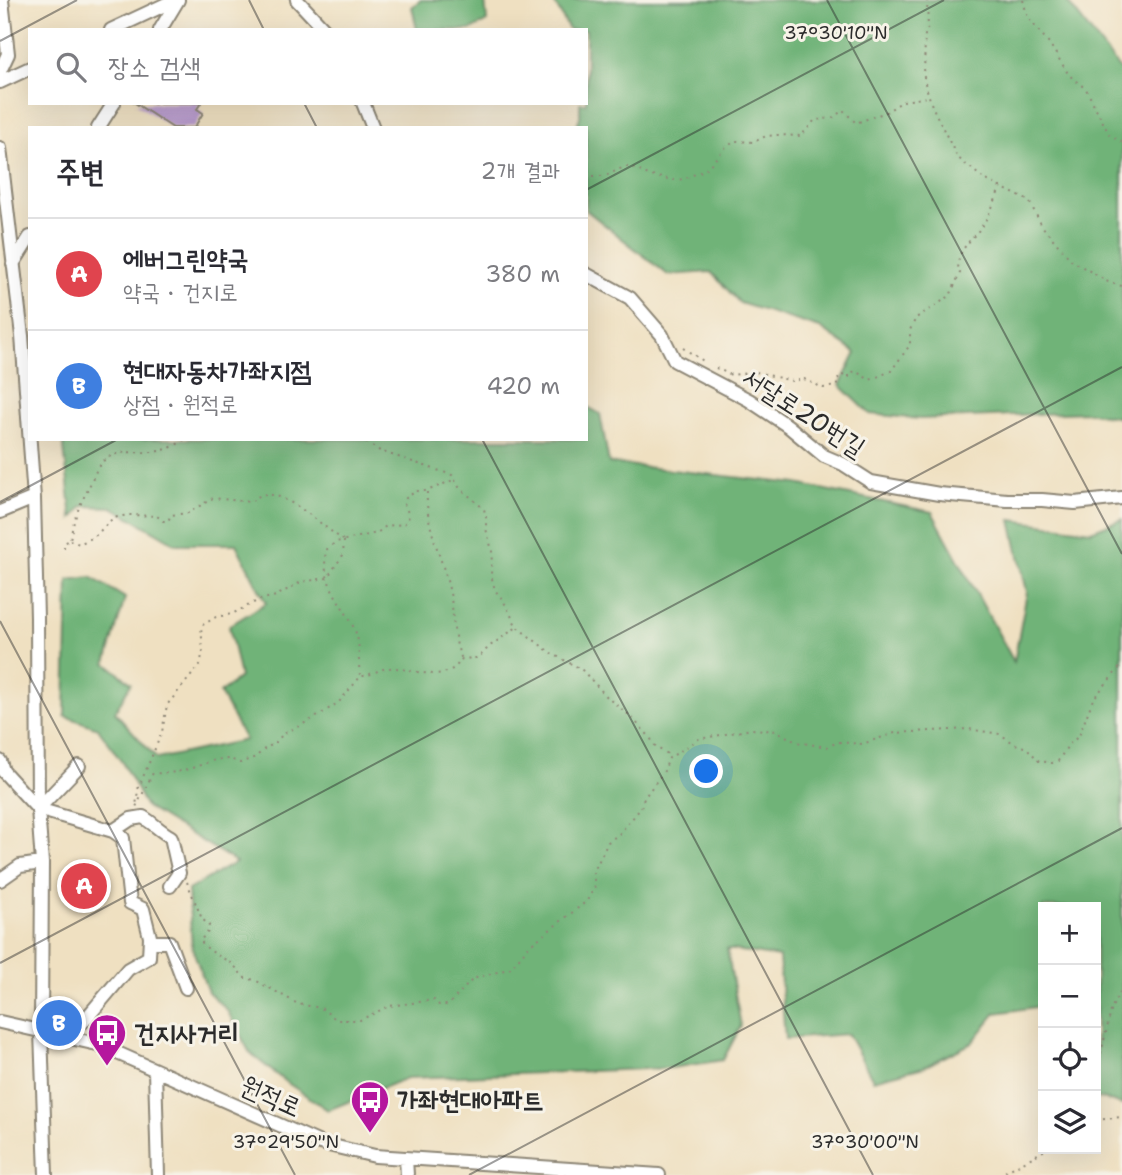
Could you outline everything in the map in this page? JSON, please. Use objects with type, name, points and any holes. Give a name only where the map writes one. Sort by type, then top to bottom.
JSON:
[{"type":"street","points":[[0,71],[8,54],[2,0]]},
{"type":"street","points":[[115,28],[177,0]]},
{"type":"street","points":[[161,28],[177,0]]},
{"type":"street","points":[[297,0],[323,28]]},
{"type":"street","points":[[0,82],[28,69]]},
{"type":"street","points":[[99,126],[113,105]]},
{"type":"street","points":[[364,105],[372,126]]},
{"type":"street","points":[[0,148],[5,247],[13,264],[28,417]]},
{"type":"street","points":[[13,264],[28,240]]},
{"type":"street","points":[[588,275],[612,286],[638,305],[662,335],[676,361]]},
{"type":"street","name":"서달로20번길","points":[[676,361],[748,400],[788,426],[824,456],[843,464],[871,482],[939,494],[1007,500],[1075,503],[1122,498]]},
{"type":"street","points":[[30,441],[37,618],[38,809],[42,863],[41,1031],[46,1175]]},
{"type":"street","points":[[0,512],[34,498]]},
{"type":"street","points":[[38,809],[79,766]]},
{"type":"street","points":[[1,767],[38,809],[113,831],[123,838],[131,903],[143,909],[150,942],[149,957],[128,969],[84,1021]]},
{"type":"street","points":[[113,831],[131,819],[143,817],[150,821],[155,829],[171,837],[180,873],[170,886]]},
{"type":"street","points":[[0,880],[19,866],[42,863]]},
{"type":"street","points":[[150,942],[169,942],[186,988]]},
{"type":"street","name":"원적로","points":[[0,1022],[97,1044],[320,1143],[375,1156],[566,1172],[659,1175]]},
{"type":"street","points":[[155,1070],[158,1175]]},
{"type":"street","points":[[406,1158],[407,1175]]},
{"type":"path","points":[[927,0],[924,80],[929,97],[957,157],[984,178],[1029,201],[1042,226],[1071,260],[1108,282],[1122,286]]},
{"type":"path","points":[[1023,0],[1028,18],[1049,43],[1069,75],[1086,89],[1109,134],[1122,142]]},
{"type":"path","points":[[588,176],[605,176],[629,167],[651,176],[674,180],[684,178],[706,169],[726,147],[736,141],[754,142],[766,136],[778,135],[801,136],[815,120],[833,118],[843,110],[856,123],[886,112],[903,101],[929,97]]},
{"type":"path","points":[[676,361],[682,348],[731,375],[756,372],[792,380],[804,379],[823,388],[836,386],[838,377],[849,377],[849,374],[855,371],[870,380],[891,371],[910,345],[910,330],[916,318],[950,296],[960,273],[957,266],[959,257],[971,237],[984,223],[989,209],[999,195],[1000,185]]},
{"type":"path","points":[[70,540],[71,529],[83,497],[106,458],[169,450],[182,441]]},
{"type":"path","points":[[363,441],[380,451],[452,475],[458,487],[484,509],[492,550],[491,575],[495,590],[517,628],[551,653],[581,669],[610,700],[629,715],[656,747],[665,753],[673,754]]},
{"type":"path","points":[[344,541],[343,555],[327,578],[301,582],[276,596],[259,600],[232,614],[216,617],[201,626],[203,651],[200,665],[167,705],[165,721],[138,789],[136,807],[153,773],[169,774],[211,760],[230,758],[240,763],[256,757],[283,734],[339,702],[360,676],[356,634],[327,578],[326,550],[336,542],[377,533],[386,526],[398,527],[404,524],[409,515],[404,504],[406,498],[416,491],[427,491],[454,480]]},
{"type":"path","points":[[427,491],[425,512],[450,592],[455,641],[462,659]]},
{"type":"path","points":[[70,540],[79,544],[94,537],[107,522],[120,516],[157,516],[167,521],[172,515],[188,513],[214,498],[251,502],[266,494],[285,499],[344,541]]},
{"type":"path","points":[[64,548],[64,543],[70,540]]},
{"type":"path","points":[[360,676],[369,676],[387,668],[422,674],[444,671],[456,667],[462,659],[476,658],[517,628]]},
{"type":"path","points":[[184,875],[202,919],[209,925],[207,934],[200,940],[208,951],[218,954],[236,967],[245,978],[255,980],[298,1004],[321,1008],[337,1020],[360,1020],[389,1006],[411,1002],[434,1000],[439,1005],[448,1004],[473,979],[510,968],[529,946],[587,901],[595,886],[593,873],[608,842],[619,834],[641,808],[664,771],[668,758],[699,739],[752,729],[776,732],[796,742],[827,747],[838,742],[862,744],[895,733],[968,729],[1000,734],[1027,748],[1039,761],[1052,763],[1058,761],[1069,744],[1079,736],[1093,699],[1122,665]]},
{"type":"path","points":[[1101,1053],[1112,1007],[1122,988]]},
{"type":"path","points":[[1101,1119],[1122,1117]]},
{"type":"path","points":[[999,1175],[1038,1154]]},
{"type":"green space","points":[[421,0],[485,0],[487,21],[475,28],[417,28],[412,7]]},
{"type":"green space","points":[[553,0],[1066,0],[1122,72],[1122,418],[1087,412],[920,419],[870,414],[840,385],[856,353],[820,328],[740,303],[711,272],[668,275],[588,212],[588,126],[577,126],[580,105],[588,105],[588,28],[568,28]]},
{"type":"green space","points":[[588,407],[600,414],[609,463],[797,484],[932,512],[1014,662],[1027,592],[1011,520],[1091,531],[1122,519],[1122,1105],[1101,1098],[1101,902],[1038,902],[1038,1007],[996,1013],[972,1043],[924,1067],[873,1080],[848,1034],[785,1039],[779,957],[727,949],[741,1026],[723,1060],[671,1068],[407,1078],[328,1110],[283,1080],[250,1053],[227,1010],[208,992],[192,947],[188,890],[236,862],[146,807],[123,764],[98,728],[65,716],[68,580],[91,577],[125,598],[106,663],[131,683],[115,712],[157,759],[245,740],[220,693],[240,677],[229,626],[266,603],[236,544],[176,544],[112,507],[83,506],[72,519],[63,441],[83,441],[85,445],[88,441],[588,441]]},
{"type":"building","points":[[138,105],[200,105],[197,109],[203,113],[195,126],[170,126]]},
{"type":"place","name":"에버그린약국","points":[[84,886]]},
{"type":"place","name":"현대자동차가좌지점","points":[[59,1023]]},
{"type":"place","name":"건지사거리","points":[[107,1067]]},
{"type":"place","name":"가좌현대아파트","points":[[370,1134]]}]
